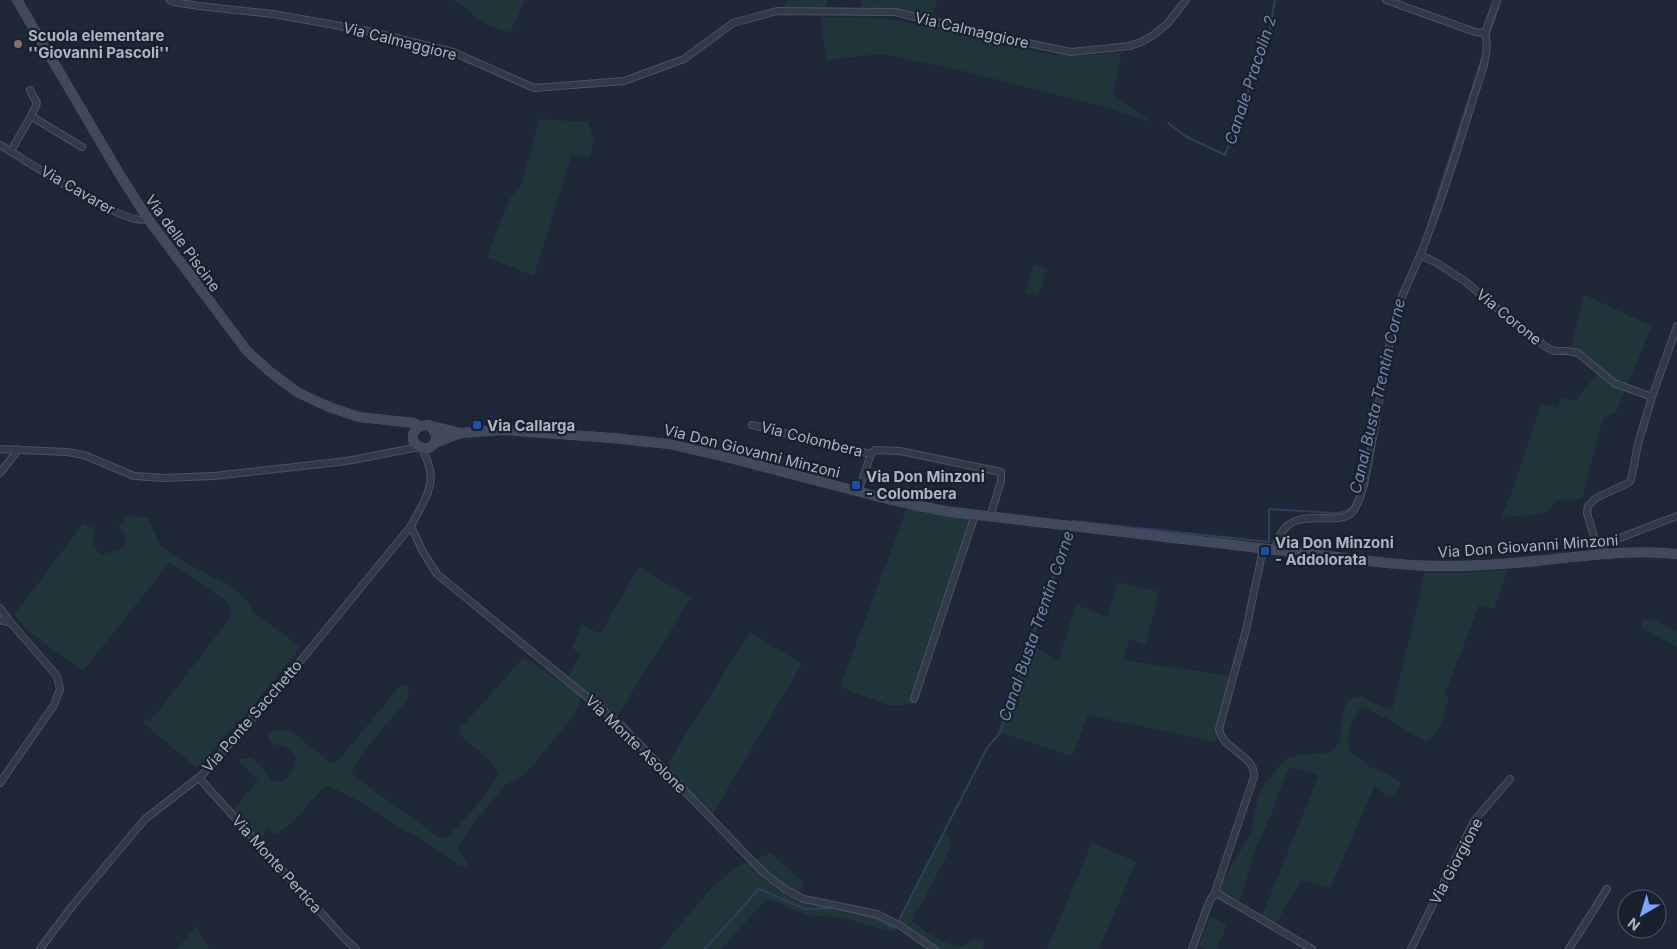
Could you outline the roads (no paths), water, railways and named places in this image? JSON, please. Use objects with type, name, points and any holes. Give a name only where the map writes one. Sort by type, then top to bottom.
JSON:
[{"type":"street","name":"Via delle Piscine","points":[[17,0],[148,219],[246,351],[297,392],[329,407],[359,417],[408,422],[420,426],[428,425],[432,428],[460,433]]},
{"type":"street","name":"Via Calmaggiore","points":[[170,0],[199,6],[273,14],[372,32],[453,52],[534,88],[624,81],[684,59],[733,23],[777,11],[895,12],[1071,52],[1123,47],[1141,42],[1167,24],[1186,0]]},
{"type":"street","points":[[1386,0],[1476,32],[1485,33]]},
{"type":"street","points":[[1275,551],[1280,535],[1291,524],[1313,517],[1342,518],[1352,512],[1357,503],[1366,473],[1395,316],[1406,285],[1420,255],[1466,123],[1488,42],[1485,33],[1497,0]]},
{"type":"street","points":[[11,151],[37,103],[30,90]]},
{"type":"street","points":[[31,116],[82,147]]},
{"type":"street","name":"Via Cavarer","points":[[0,145],[65,185],[122,215],[144,221],[148,219]]},
{"type":"street","name":"Via Corone","points":[[1420,255],[1437,263],[1466,282],[1514,323],[1554,351],[1578,353],[1614,383],[1652,397]]},
{"type":"street","points":[[1677,326],[1652,397],[1638,444],[1631,480],[1596,498],[1588,506],[1587,513],[1600,551],[1617,539],[1677,516]]},
{"type":"street","name":"Via delle Piscine","points":[[397,422],[426,447]]},
{"type":"street","name":"Via Colombera","points":[[752,425],[871,454]]},
{"type":"street","points":[[404,450],[420,426]]},
{"type":"street","points":[[426,447],[436,435],[432,428]]},
{"type":"street","name":"Via Don Giovanni Minzoni","points":[[460,433],[504,430],[652,442],[726,457],[915,506],[990,517],[1410,566],[1450,567],[1508,564],[1600,551],[1677,554]]},
{"type":"street","points":[[0,449],[67,452],[84,455],[134,476],[164,478],[214,476],[347,461],[426,447],[460,433]]},
{"type":"street","name":"Via Ponte Sacchetto","points":[[40,949],[73,905],[145,819],[199,778],[271,697],[411,526],[431,482],[426,447]]},
{"type":"street","points":[[0,473],[15,454],[16,449]]},
{"type":"street","name":"Via Colombera","points":[[858,492],[871,454],[875,450],[900,451],[1001,472],[1002,481],[990,517]]},
{"type":"street","points":[[914,699],[975,515]]},
{"type":"street","name":"Via Monte Asolone","points":[[411,526],[426,557],[438,574],[621,725],[756,866],[777,884],[793,895],[804,899],[867,911],[889,919],[934,949]]},
{"type":"street","points":[[1192,949],[1210,900],[1214,895],[1254,777],[1255,771],[1252,764],[1225,743],[1220,736],[1219,729],[1246,630],[1262,549]]},
{"type":"street","points":[[0,608],[57,676],[60,689],[54,705],[0,784]]},
{"type":"street","points":[[0,620],[11,623]]},
{"type":"street","name":"Via Monte Pertica","points":[[199,778],[356,949]]},
{"type":"street","name":"Via Giorgione","points":[[1411,949],[1474,821],[1510,779]]},
{"type":"street","points":[[1569,949],[1607,889]]},
{"type":"street","points":[[1214,895],[1218,894],[1312,949]]},
{"type":"waterway","name":"Canale Pracolin 2","points":[[1168,123],[1185,136],[1225,155],[1269,34],[1275,0]]},
{"type":"waterway","name":"Canal Busta Trentin Corne","points":[[1488,38],[1501,0]]},
{"type":"waterway","name":"Canal Busta Trentin Corne","points":[[1423,241],[1483,55]]},
{"type":"waterway","name":"Canal Busta Trentin Corne","points":[[1393,312],[1403,286]]},
{"type":"waterway","name":"Canal Busta Trentin Corne","points":[[1071,523],[1072,521],[1269,542],[1269,509],[1334,513],[1348,510],[1355,501],[1368,449]]},
{"type":"waterway","name":"Canal Busta Trentin Corne","points":[[899,920],[987,748],[1000,733],[1069,529]]},
{"type":"waterway","name":"Canal Busta Trentin Corne","points":[[705,949],[759,889],[805,909],[835,908]]},
{"type":"waterway","name":"Canal Busta Trentin Corne","points":[[847,911],[878,919],[893,928]]},
{"type":"place","name":"Scuola elementare ''Giovanni Pascoli''","points":[[18,44]]},
{"type":"place","name":"Via Callarga","points":[[477,425]]},
{"type":"place","name":"Via Don Minzoni - Colombera","points":[[856,485]]},
{"type":"place","name":"Via Don Minzoni - Addolorata","points":[[1265,551]]}]
